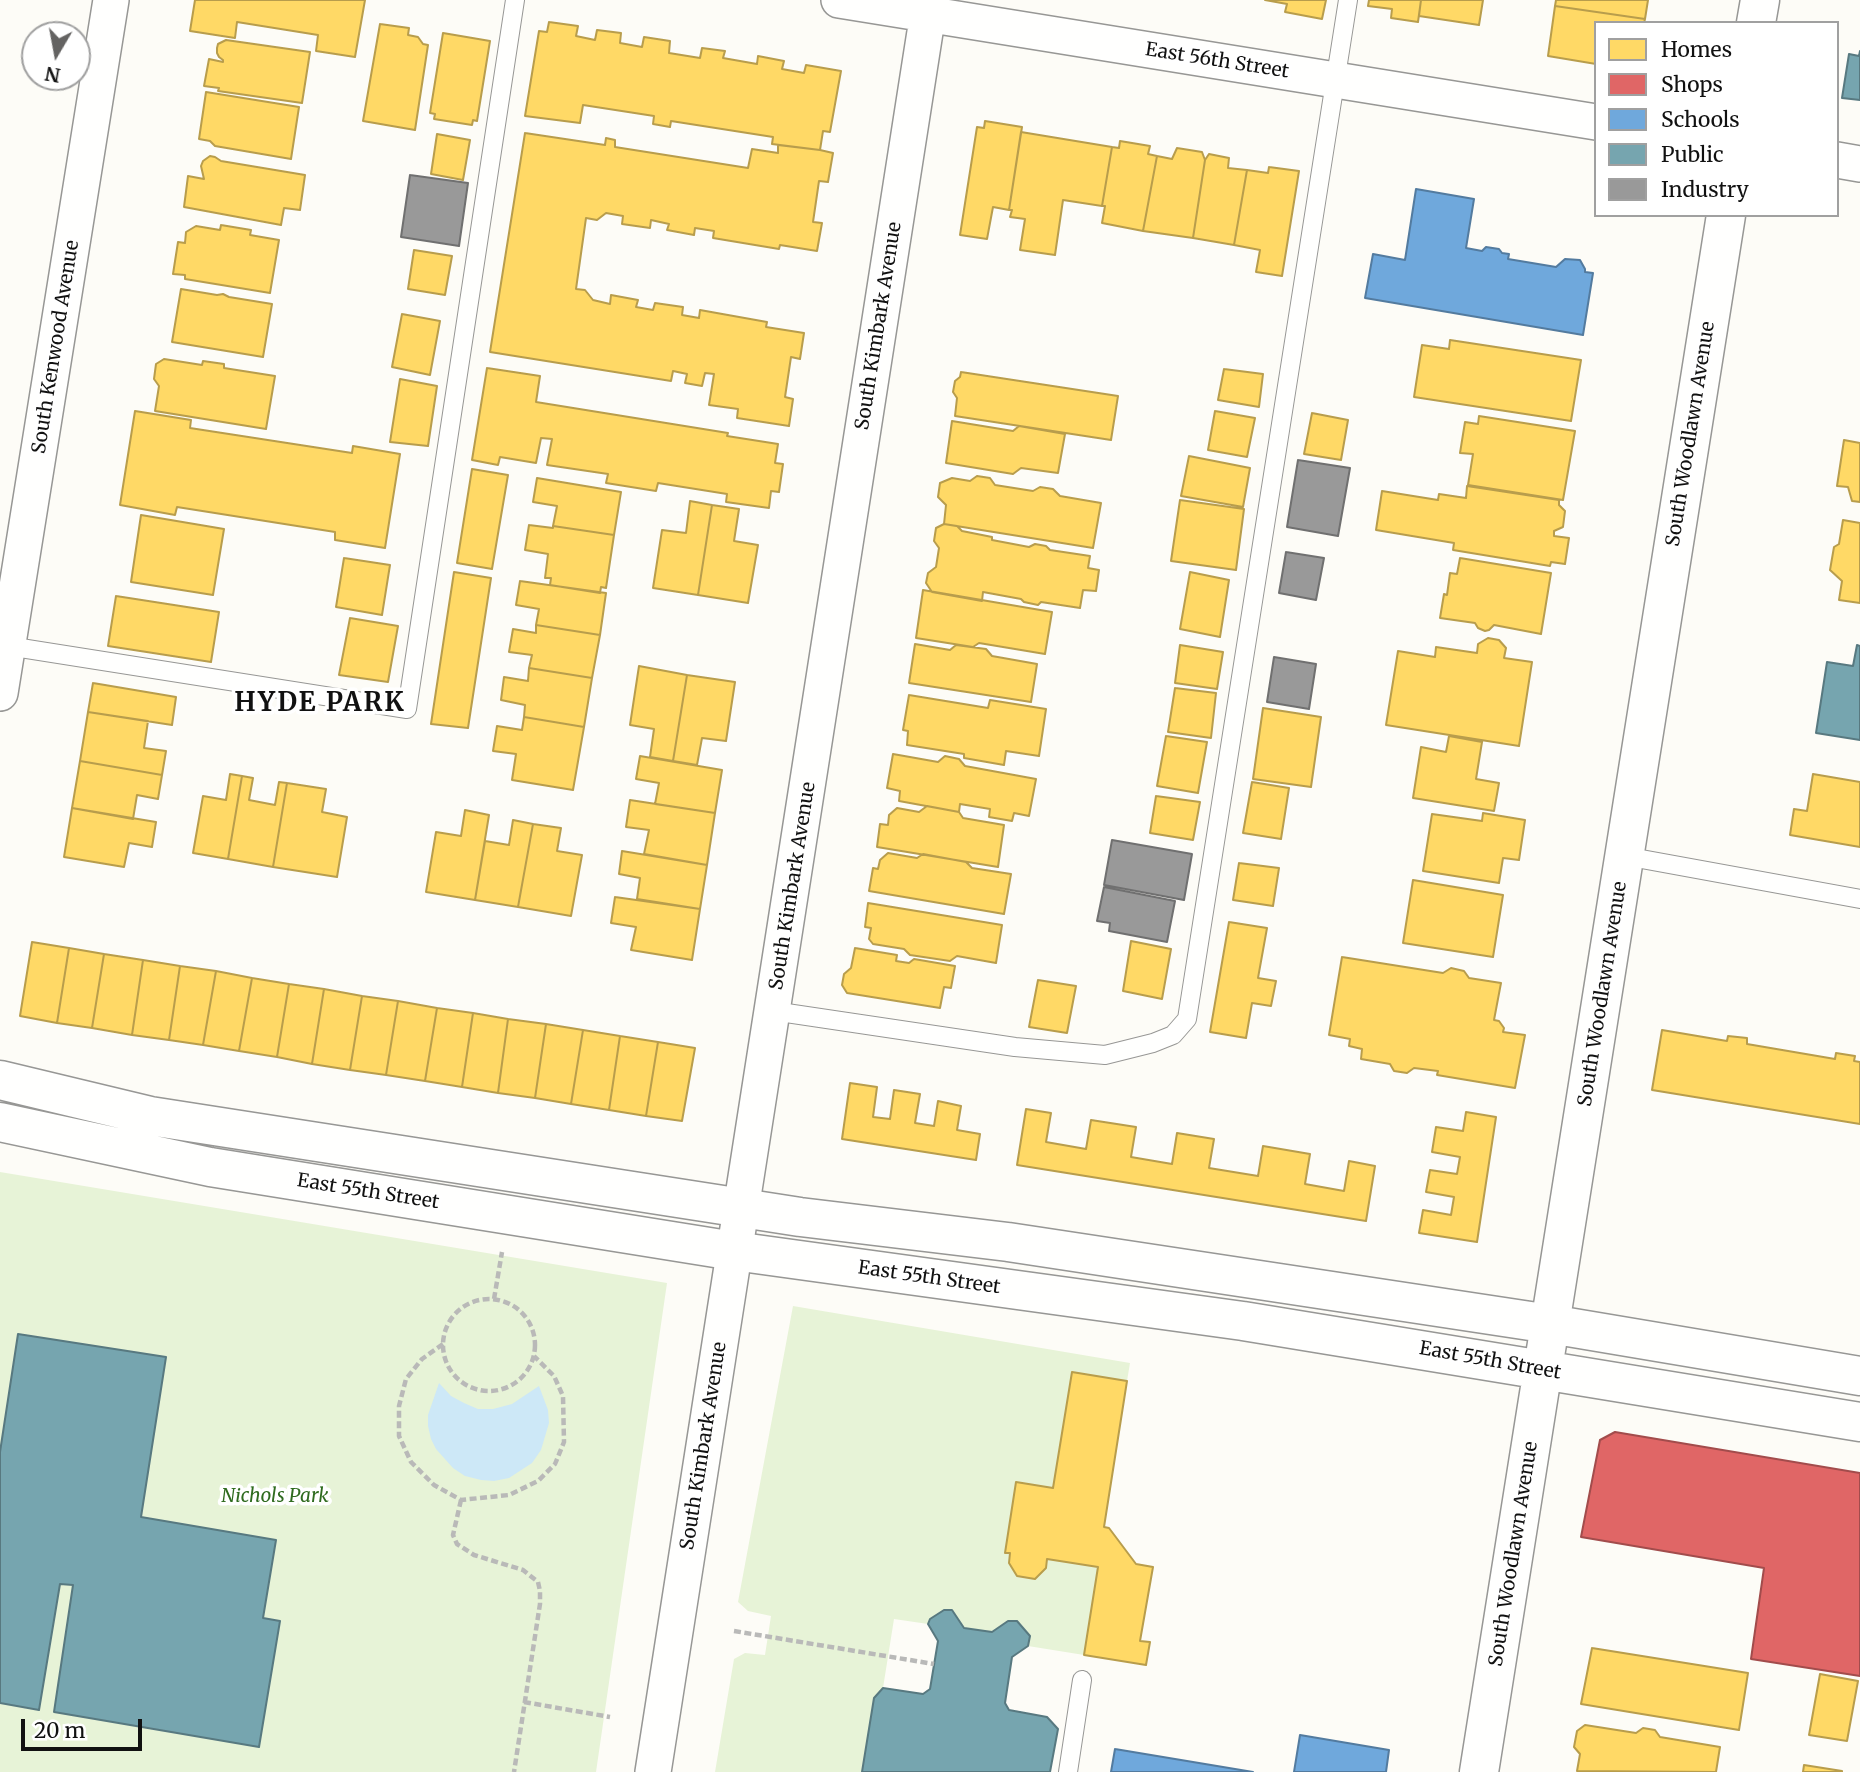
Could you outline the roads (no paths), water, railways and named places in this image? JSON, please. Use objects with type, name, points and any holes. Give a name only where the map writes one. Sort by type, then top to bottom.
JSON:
[{"type":"street","name":"South Kenwood Avenue","points":[[0,693],[111,0]]},
{"type":"street","name":"East 56th Street","points":[[839,0],[929,7],[1336,80],[1594,122]]},
{"type":"street","points":[[1756,21],[1760,0]]},
{"type":"street","name":"South Kimbark Avenue","points":[[653,1772],[929,7]]},
{"type":"street","points":[[1839,160],[1860,164]]},
{"type":"street","name":"South Woodlawn Avenue","points":[[1479,1772],[1726,217]]},
{"type":"street","points":[[0,1080],[150,1116],[800,1217],[1021,1244],[1550,1324],[1860,1376]]},
{"type":"street","name":"East 55th Street","points":[[0,1122],[210,1167],[734,1251],[1243,1321],[1860,1422]]},
{"type":"lane","points":[[8,646],[407,709],[515,0]]},
{"type":"lane","points":[[773,1011],[1015,1047],[1105,1055],[1173,1035],[1187,1019],[1348,0]]},
{"type":"lane","points":[[1625,856],[1860,898]]},
{"type":"lane","points":[[1068,1772],[1082,1680]]},
{"type":"water","points":[[439,1383],[451,1396],[478,1409],[493,1409],[512,1404],[539,1386],[548,1410],[549,1423],[541,1450],[532,1463],[509,1478],[494,1481],[465,1476],[453,1468],[436,1449],[428,1426],[428,1415]]},
{"type":"district","name":"HYDE PARK","points":[[320,704]]},
{"type":"park label","name":"Nichols Park","points":[[275,1497]]}]
